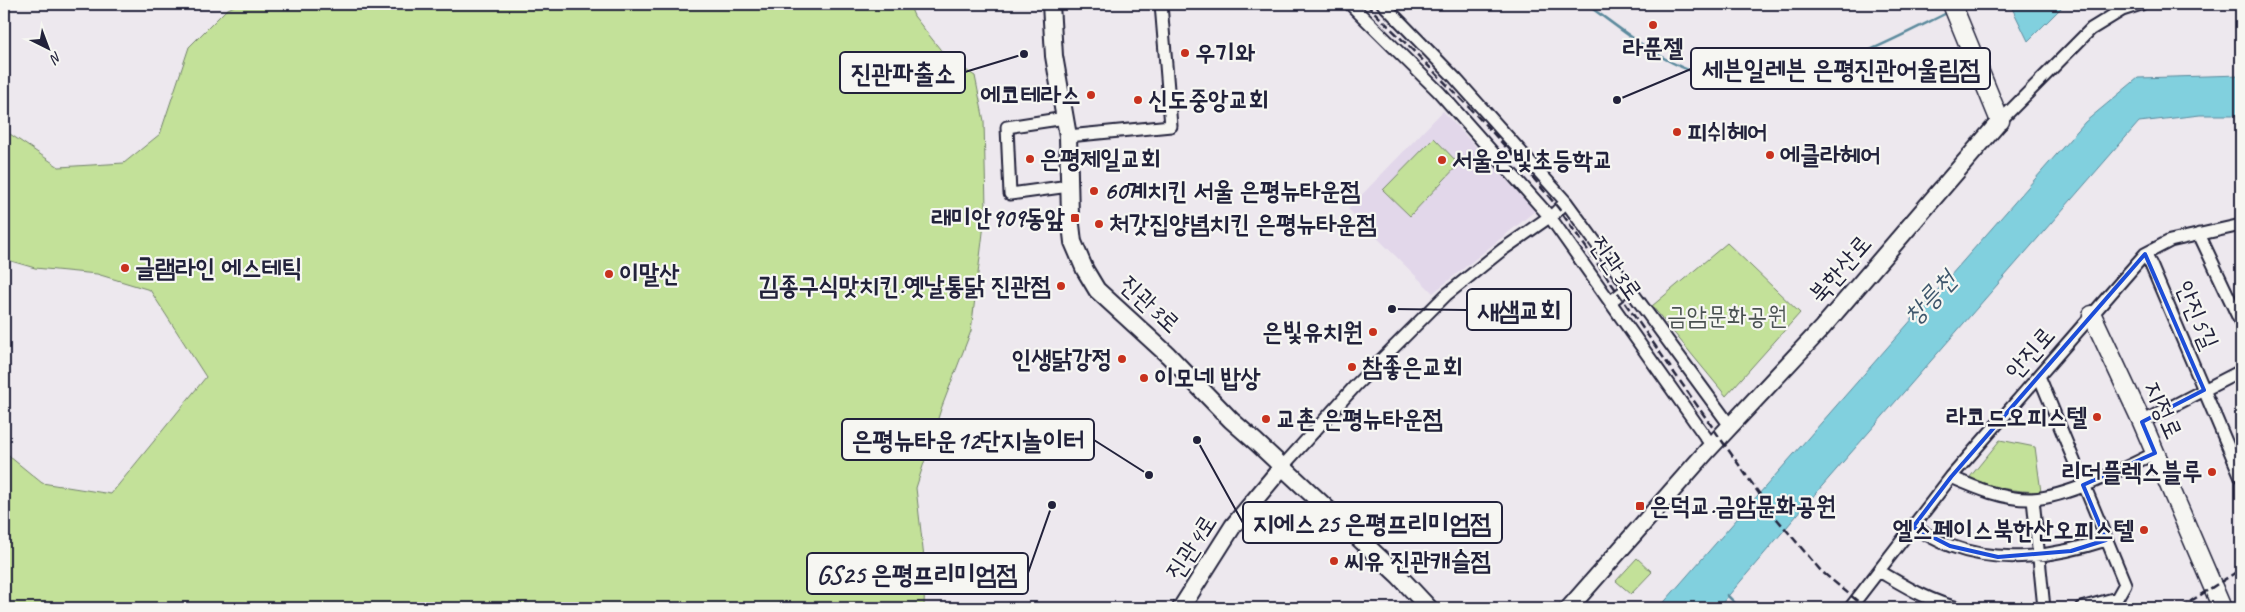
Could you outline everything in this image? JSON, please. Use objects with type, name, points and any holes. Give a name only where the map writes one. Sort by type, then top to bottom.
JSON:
[{"type":"main road","points":[[1952,4],[2000,121]]},
{"type":"main road","name":"지정로","points":[[2092,316],[2142,422],[2222,608]]},
{"type":"street","name":"진관3로","points":[[1050,4],[1054,56],[1068,136],[1073,242],[1085,270],[1097,290],[1168,355],[1225,414],[1339,519],[1429,608]]},
{"type":"street","points":[[1068,136],[1171,126],[1161,4]]},
{"type":"street","name":"진관3로","points":[[1350,4],[1439,92],[1515,175],[1550,217],[1712,446]]},
{"type":"street","name":"진관3로","points":[[1383,4],[1455,78],[1566,202],[1731,427]]},
{"type":"street","points":[[2000,121],[2091,29],[2122,10],[2141,4]]},
{"type":"street","points":[[1065,118],[1007,127],[1010,194],[1069,186]]},
{"type":"street","name":"북한산로","points":[[1569,608],[1712,446],[1822,328],[2000,121]]},
{"type":"street","points":[[1282,467],[1351,391],[1446,294],[1502,250],[1550,217],[1566,202]]},
{"type":"street","name":"안진로","points":[[1850,608],[1951,478],[2145,254],[2170,241],[2241,226]]},
{"type":"street","name":"안진5길","points":[[2199,234],[2241,322]]},
{"type":"street","name":"안진5길","points":[[2145,254],[2152,265],[2241,477]]},
{"type":"street","points":[[1610,302],[1628,288]]},
{"type":"street","points":[[2142,422],[2241,371]]},
{"type":"street","points":[[2039,376],[2125,584],[2117,598],[2081,608]]},
{"type":"street","points":[[1951,478],[1985,491],[2033,499],[2083,485],[2155,453]]},
{"type":"street","name":"진관4로","points":[[1181,608],[1233,526],[1282,467]]},
{"type":"street","points":[[2033,499],[2044,608]]},
{"type":"street","points":[[1913,527],[1950,546],[1998,557],[2038,556],[2072,551],[2106,540]]},
{"type":"street","points":[[1879,571],[1910,590],[1942,604],[1959,608]]},
{"type":"highlighted area","points":[[2145,254],[2204,390],[2142,422],[2155,453],[2083,485],[2106,540],[2071,551],[1998,557],[1950,546],[1913,527],[1951,477]]},
{"type":"shaded area","name":"서울은빛초등학교","points":[[1443,111],[1535,211],[1433,293],[1348,209]]},
{"type":"green space","points":[[238,4],[909,4],[914,16],[947,58],[975,76],[984,121],[986,208],[971,331],[941,409],[916,488],[925,567],[924,608],[4,608],[4,452],[42,483],[111,494],[206,377],[150,290],[97,274],[35,268],[4,259],[4,130],[59,167],[124,163],[160,134],[189,47],[226,10]]},
{"type":"green space","points":[[1434,138],[1459,164],[1410,216],[1383,190]]},
{"type":"green space","name":"금암문화공원","points":[[1727,243],[1800,313],[1726,396],[1652,306]]},
{"type":"green space","points":[[2000,440],[2035,447],[2041,492],[2004,489],[1970,477]]},
{"type":"green space","points":[[1637,558],[1652,572],[1631,594],[1616,581]]},
{"type":"water","points":[[2010,4],[2065,4],[2028,41]]},
{"type":"water","points":[[2241,75],[2241,115],[2200,115],[2139,122],[1718,608],[1659,608],[2085,122],[2138,78]]},
{"type":"waterway","points":[[1586,4],[1639,43],[1673,63],[1708,76],[1743,81],[1779,79],[1815,70],[1884,44],[1949,12]]},
{"type":"waterway","points":[[1961,7],[1968,4]]},
{"type":"waterway","points":[[1727,595],[1740,608]]},
{"type":"railway","points":[[1366,4],[1490,129],[1537,182],[1559,209],[1777,519],[1821,571],[1866,608]]},
{"type":"railway","points":[[2180,608],[2241,569]]},
{"type":"place","name":"라푼젤","points":[[1653,25]]},
{"type":"place","name":"우기와","points":[[1185,53]]},
{"type":"place","name":"진관파출소","points":[[1024,54]]},
{"type":"place","name":"에코테라스","points":[[1091,95]]},
{"type":"place","name":"신도중앙교회","points":[[1138,100]]},
{"type":"place","name":"세븐일레븐 은평진관어울림점","points":[[1617,100]]},
{"type":"place","name":"피쉬헤어","points":[[1677,132]]},
{"type":"place","name":"에클라헤어","points":[[1770,155]]},
{"type":"place","name":"은평제일교회","points":[[1030,159]]},
{"type":"place","name":"서울은빛초등학교","points":[[1442,160]]},
{"type":"place","name":"60계치킨 서울 은평뉴타운점","points":[[1094,191]]},
{"type":"place","name":"래미안909동앞","points":[[1075,218]]},
{"type":"place","name":"처갓집양념치킨 은평뉴타운점","points":[[1099,224]]},
{"type":"place","name":"글램라인 에스테틱","points":[[125,268]]},
{"type":"place","name":"이말산","points":[[609,274]]},
{"type":"place","name":"김종구식맛치킨.옛날통닭 진관점","points":[[1061,286]]},
{"type":"place","name":"새샘교회","points":[[1392,309]]},
{"type":"place","name":"은빛유치원","points":[[1373,332]]},
{"type":"place","name":"인생닭강정","points":[[1122,359]]},
{"type":"place","name":"참좋은교회","points":[[1352,367]]},
{"type":"place","name":"이모네 밥상","points":[[1144,378]]},
{"type":"place","name":"라코드오피스텔","points":[[2097,417]]},
{"type":"place","name":"교촌 은평뉴타운점","points":[[1266,419]]},
{"type":"place","name":"지에스25 은평프리미엄점","points":[[1197,440]]},
{"type":"place","name":"리더플렉스블루","points":[[2212,472]]},
{"type":"place","name":"은평뉴타운12단지놀이터","points":[[1149,475]]},
{"type":"place","name":"GS25 은평프리미엄점","points":[[1052,505]]},
{"type":"place","name":"은덕교.금암문화공원","points":[[1640,506]]},
{"type":"place","name":"엘스페이스북한산오피스텔","points":[[2144,530]]},
{"type":"place","name":"씨유 진관캐슬점","points":[[1334,561]]},
{"type":"water label","name":"창릉천","points":[[1930,298]]}]
